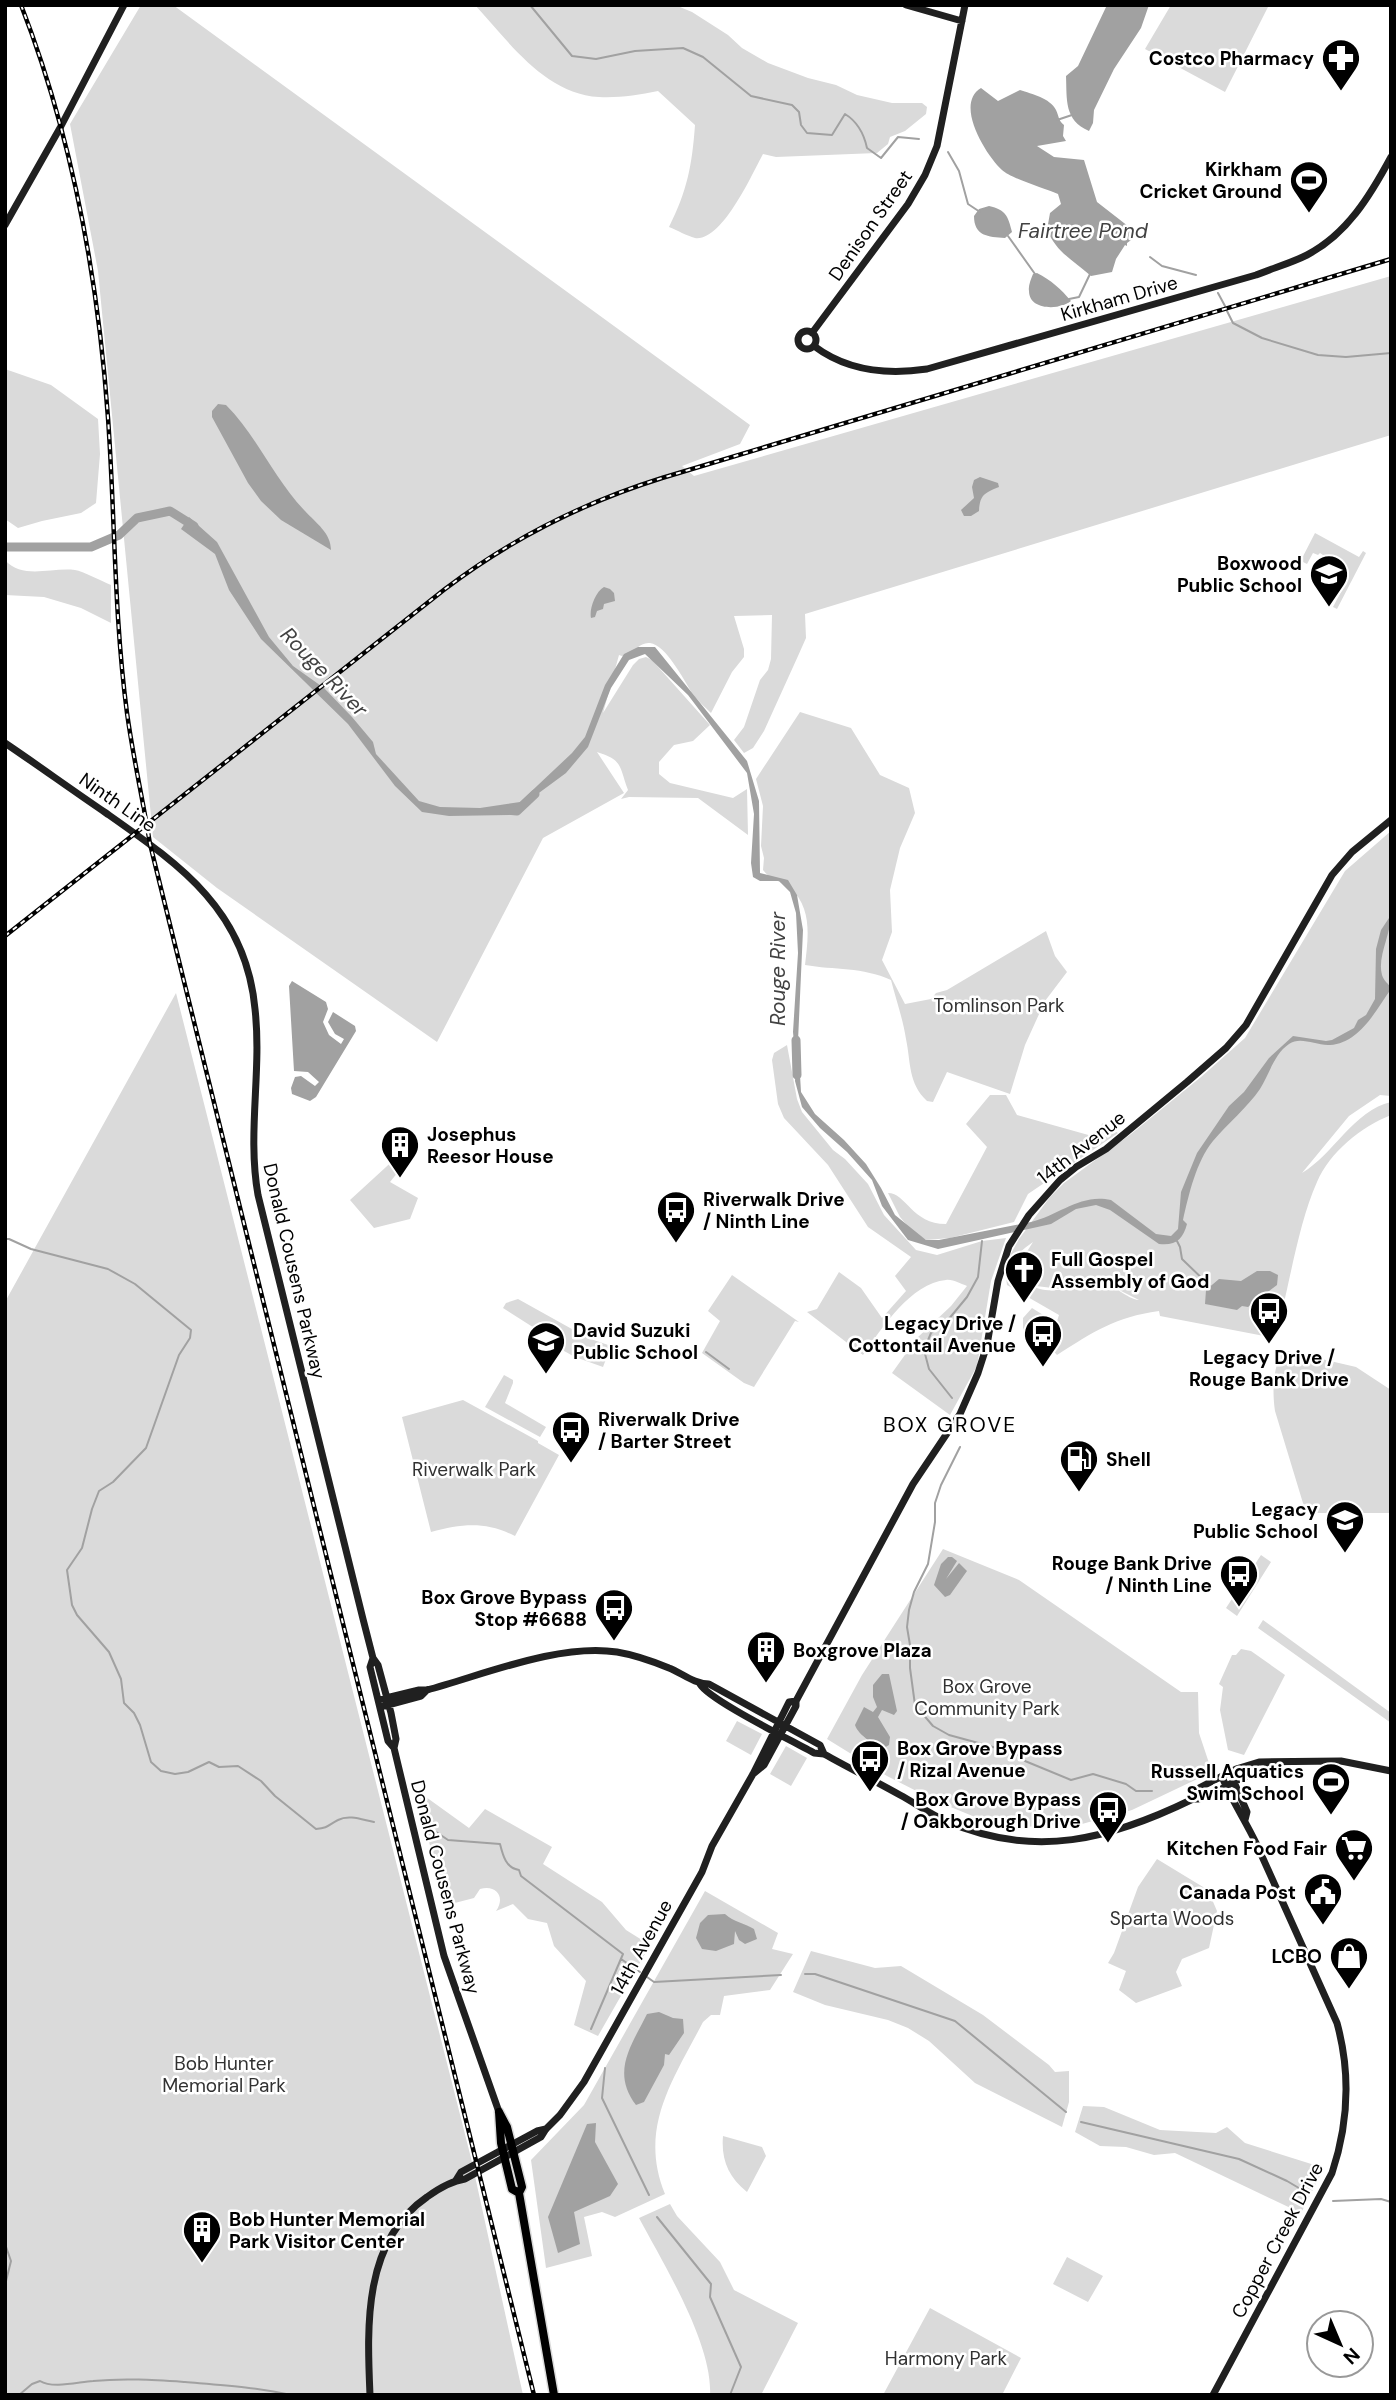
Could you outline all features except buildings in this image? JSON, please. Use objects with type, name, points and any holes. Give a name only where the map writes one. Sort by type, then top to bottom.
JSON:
[{"type":"main road","points":[[5,225],[60,128],[124,5]]},
{"type":"main road","points":[[906,5],[962,21]]},
{"type":"main road","name":"Denison Street","points":[[812,333],[908,204],[925,175],[937,146],[965,5]]},
{"type":"main road","name":"Kirkham Drive","points":[[814,345],[834,359],[857,367],[880,372],[916,371],[1256,275],[1308,254],[1340,232],[1369,197],[1391,157]]},
{"type":"main road","points":[[803,333],[812,333],[816,340],[814,345],[807,349],[798,343],[803,333]]},
{"type":"main road","name":"Ninth Line","points":[[5,743],[164,853],[207,895]]},
{"type":"main road","name":"14th Avenue","points":[[370,2395],[368,2360],[371,2304],[378,2264],[394,2230],[418,2203],[456,2180],[465,2179],[508,2152],[541,2137],[583,2082],[702,1872],[712,1846],[753,1774],[764,1765],[777,1732],[796,1706],[796,1701],[913,1484],[960,1414],[987,1345],[998,1281],[1009,1247],[1029,1214],[1060,1180],[1106,1149],[1187,1082],[1238,1035],[1253,1014],[1332,875],[1352,852],[1391,820]]},
{"type":"main road","name":"Donald Cousens Parkway","points":[[207,895],[221,914],[237,945],[252,989],[256,1031],[252,1147],[256,1186],[373,1658],[378,1665],[387,1701],[396,1739],[394,1748],[444,1956],[499,2112],[508,2152],[512,2189],[519,2193],[554,2395]]},
{"type":"main road","points":[[379,1703],[421,1696],[427,1690],[558,1653],[614,1652],[641,1657],[673,1669],[700,1684],[709,1684],[820,1745],[824,1754]]},
{"type":"main road","name":"Donald Cousens Parkway","points":[[373,1658],[370,1667],[388,1741],[394,1748]]},
{"type":"main road","points":[[700,1684],[704,1691],[814,1753],[824,1754],[946,1821],[986,1834],[1014,1839],[1055,1842],[1094,1838],[1193,1799],[1201,1800],[1278,1763]]},
{"type":"main road","points":[[1193,1799],[1197,1789],[1236,1769],[1259,1762],[1341,1761],[1391,1771]]},
{"type":"main road","name":"Copper Creek Drive","points":[[1213,2395],[1332,2173],[1341,2147],[1348,2094],[1344,2053],[1337,2023],[1245,1820],[1239,1815],[1222,1777]]},
{"type":"main road","name":"Copper Creek Drive","points":[[1234,1782],[1247,1812],[1245,1820]]},
{"type":"green space","points":[[141,5],[173,5],[750,425],[740,444],[682,466],[694,476],[1391,276],[1391,435],[805,614],[806,638],[764,731],[753,748],[744,753],[734,740],[744,727],[760,680],[768,670],[771,659],[772,615],[734,616],[744,657],[732,672],[711,713],[692,693],[668,656],[656,645],[643,644],[628,658],[619,655],[603,713],[633,665],[646,657],[652,660],[710,725],[693,741],[674,745],[659,762],[659,774],[670,783],[733,798],[747,789],[748,835],[698,798],[621,799],[628,790],[619,765],[612,758],[597,752],[624,793],[543,838],[437,1042],[217,888],[153,837],[98,271],[70,124]]},
{"type":"green space","points":[[475,5],[675,5],[692,12],[768,63],[836,85],[857,95],[892,103],[922,103],[927,107],[926,114],[905,131],[890,137],[888,144],[877,153],[776,157],[763,154],[725,218],[705,236],[695,238],[669,227],[688,178],[695,125],[658,91],[599,97],[562,87],[515,50]]},
{"type":"green space","points":[[1171,5],[1269,5],[1225,92],[1145,49]]},
{"type":"green space","points":[[5,369],[51,385],[98,419],[100,454],[96,503],[81,513],[18,528],[5,519]]},
{"type":"green space","points":[[1315,533],[1359,557],[1363,551],[1366,553],[1337,609],[1333,607],[1345,584],[1333,575],[1338,565],[1320,553],[1313,553],[1307,564],[1303,562],[1298,566]]},
{"type":"green space","points":[[5,560],[20,570],[78,571],[111,585],[111,623],[81,608],[44,597],[5,595]]},
{"type":"green space","name":"Tomlinson Park","points":[[800,712],[851,728],[880,775],[909,788],[915,813],[900,848],[890,890],[892,932],[882,960],[905,1004],[931,999],[936,993],[947,990],[1046,931],[1055,956],[1067,972],[1045,1001],[1025,1045],[1010,1094],[947,1072],[933,1102],[927,1101],[913,1080],[903,1024],[891,980],[859,971],[805,965],[806,914],[790,888],[763,870],[763,806],[756,779]]},
{"type":"green space","points":[[1391,831],[1391,1096],[1380,1095],[1349,1116],[1302,1173],[1366,1114],[1391,1102],[1391,1115],[1369,1126],[1338,1151],[1317,1182],[1304,1219],[1275,1338],[1160,1316],[1159,1311],[1117,1321],[1057,1355],[1049,1346],[1059,1315],[1007,1285],[1005,1269],[1019,1239],[1050,1197],[1064,1183],[1131,1134],[1245,1038],[1345,871]],"holes":[[[1033,1242],[1021,1261],[1023,1274],[1036,1286],[1061,1289],[1101,1281],[1110,1285],[1054,1290],[1036,1288],[1018,1277],[1014,1262],[1018,1254]]]},
{"type":"green space","name":"Bob Hunter Memorial Park","points":[[176,993],[471,2158],[523,2395],[5,2395],[5,1302]]},
{"type":"green space","points":[[787,1045],[802,1112],[833,1150],[868,1184],[884,1215],[916,1250],[937,1255],[982,1241],[1006,1238],[991,1281],[977,1366],[950,1415],[892,1373],[917,1338],[951,1306],[967,1286],[946,1280],[921,1289],[898,1308],[863,1355],[807,1312],[817,1309],[839,1272],[861,1288],[882,1318],[906,1291],[895,1276],[911,1257],[868,1227],[828,1165],[784,1118],[778,1104],[772,1060],[774,1053]]},
{"type":"green space","points":[[990,1095],[1006,1095],[1017,1115],[1092,1136],[1103,1123],[1118,1133],[1028,1194],[1014,1222],[950,1238],[926,1240],[911,1230],[900,1217],[888,1193],[900,1198],[925,1219],[946,1224],[987,1147],[966,1124]]},
{"type":"green space","points":[[398,1156],[406,1162],[390,1182],[418,1198],[410,1219],[374,1228],[350,1200]]},
{"type":"green space","points":[[732,1275],[799,1322],[795,1321],[754,1387],[744,1383],[702,1353],[720,1321],[708,1311]]},
{"type":"green space","points":[[518,1299],[588,1338],[611,1346],[603,1367],[536,1338],[539,1331],[503,1308],[506,1303]]},
{"type":"green space","points":[[1032,1308],[1048,1318],[1040,1338],[1026,1334],[1023,1328],[1023,1318]]},
{"type":"green space","points":[[1283,1350],[1356,1367],[1391,1390],[1391,1513],[1306,1513],[1275,1411],[1274,1379]]},
{"type":"green space","points":[[504,1375],[513,1380],[505,1403],[546,1427],[540,1437],[485,1407]]},
{"type":"green space","name":"Riverwalk Park","points":[[463,1400],[559,1455],[515,1536],[494,1528],[473,1525],[431,1532],[402,1417]]},
{"type":"green space","name":"Box Grove Community Park","points":[[943,1549],[1019,1580],[1181,1692],[1198,1692],[1199,1733],[1212,1772],[1132,1810],[1082,1824],[1021,1827],[975,1817],[936,1801],[887,1776],[827,1739],[862,1675]]},
{"type":"green space","points":[[1261,1555],[1271,1562],[1237,1616],[1226,1608]]},
{"type":"green space","points":[[1263,1620],[1391,1713],[1391,1723],[1258,1628]]},
{"type":"green space","points":[[1241,1649],[1251,1651],[1285,1675],[1244,1755],[1228,1750],[1220,1710],[1223,1687],[1219,1684],[1232,1655],[1236,1655]]},
{"type":"green space","points":[[737,1721],[762,1734],[751,1755],[726,1741]]},
{"type":"green space","points":[[786,1746],[807,1758],[791,1786],[770,1774]]},
{"type":"green space","points":[[419,1792],[469,1828],[485,1809],[552,1847],[543,1864],[602,1902],[626,1930],[650,1945],[598,2036],[574,2025],[586,1981],[554,1946],[547,1923],[528,1919],[513,1904],[496,1911],[500,1897],[491,1888],[480,1889],[474,1898],[447,1905],[429,1842]]},
{"type":"green space","name":"Sparta Woods","points":[[1157,1859],[1208,1890],[1217,1911],[1209,1948],[1182,1959],[1176,1972],[1182,1986],[1136,2003],[1119,1990],[1126,1971],[1108,1963],[1138,1887]]},
{"type":"green space","points":[[705,1891],[778,1933],[772,1949],[793,1954],[770,1990],[724,1996],[720,2015],[711,2015],[703,2022],[671,2085],[657,2126],[655,2147],[665,2194],[615,2217],[602,2212],[584,2217],[592,2256],[546,2268],[531,2160],[584,2105]]},
{"type":"green space","points":[[811,1951],[875,1968],[901,1966],[983,2015],[1055,2072],[1069,2071],[1069,2102],[1062,2127],[975,2083],[929,2041],[908,2028],[888,2020],[825,2005],[793,1992]]},
{"type":"green space","points":[[1083,2106],[1104,2107],[1160,2130],[1216,2133],[1227,2127],[1245,2143],[1324,2168],[1301,2213],[1175,2153],[1154,2155],[1126,2147],[1100,2146],[1075,2132]]},
{"type":"green space","points":[[723,2136],[762,2147],[766,2156],[747,2192],[727,2167]]},
{"type":"green space","points":[[670,2204],[677,2216],[720,2262],[734,2290],[798,2323],[761,2395],[710,2395],[704,2352],[695,2328],[673,2280],[639,2218]]},
{"type":"green space","points":[[1067,2257],[1103,2276],[1088,2302],[1053,2284]]},
{"type":"green space","name":"Harmony Park","points":[[930,2308],[1021,2358],[1002,2395],[883,2395]]},
{"type":"water","points":[[1107,5],[1149,5],[1141,28],[1114,69],[1094,110],[1089,131],[1075,121],[1068,108],[1066,76],[1078,66]]},
{"type":"water","name":"Fairtree Pond","points":[[981,88],[998,101],[1020,90],[1050,102],[1056,110],[1064,125],[1063,136],[1066,141],[1037,146],[1054,157],[1084,160],[1097,202],[1133,230],[1134,238],[1125,245],[1112,272],[1091,276],[1051,238],[1047,230],[1050,213],[1061,204],[1058,194],[1020,180],[995,163],[981,142],[972,117],[973,96]]},
{"type":"water","points":[[989,206],[1003,212],[1007,218],[1012,232],[1005,238],[988,236],[976,228],[974,216],[979,209]]},
{"type":"water","points":[[1037,273],[1056,285],[1071,301],[1053,307],[1034,302],[1030,298],[1029,287],[1033,274]]},
{"type":"water","points":[[218,404],[226,405],[237,417],[294,499],[326,533],[331,550],[281,520],[261,501],[248,483],[212,417],[212,411]]},
{"type":"water","points":[[980,477],[998,483],[999,487],[984,495],[979,511],[971,516],[964,516],[961,510],[974,498],[974,480]]},
{"type":"water","points":[[189,517],[217,542],[269,637],[293,666],[324,688],[352,717],[373,742],[376,754],[419,801],[440,807],[480,808],[520,802],[572,753],[585,737],[605,685],[624,654],[638,647],[655,647],[747,761],[759,801],[760,873],[788,880],[797,895],[803,930],[798,1041],[801,1092],[815,1114],[866,1164],[895,1215],[926,1240],[939,1240],[1031,1222],[1080,1202],[1100,1199],[1111,1200],[1156,1234],[1171,1236],[1178,1229],[1181,1192],[1197,1153],[1229,1106],[1244,1092],[1269,1058],[1293,1036],[1332,1040],[1354,1028],[1358,1020],[1366,1015],[1375,999],[1376,949],[1381,930],[1391,915],[1381,968],[1391,989],[1366,1024],[1350,1038],[1330,1045],[1294,1042],[1279,1053],[1255,1096],[1207,1149],[1191,1189],[1183,1220],[1187,1224],[1181,1237],[1174,1243],[1159,1244],[1110,1210],[1096,1205],[1076,1209],[1051,1224],[938,1249],[908,1240],[882,1206],[872,1180],[802,1107],[795,1081],[793,1032],[798,953],[796,913],[790,892],[779,881],[760,881],[753,877],[751,863],[754,814],[747,773],[688,695],[645,654],[629,660],[611,688],[588,747],[566,773],[509,815],[449,816],[422,812],[395,786],[348,724],[261,639],[229,590],[215,554],[181,529]]},
{"type":"water","points":[[604,587],[614,593],[615,601],[604,604],[603,609],[591,618],[593,601]]},
{"type":"water","points":[[292,981],[326,1002],[328,1009],[323,1022],[329,1035],[341,1044],[344,1039],[335,1034],[328,1022],[333,1012],[355,1026],[356,1031],[316,1097],[310,1101],[292,1094],[291,1088],[295,1077],[301,1076],[315,1086],[319,1082],[308,1072],[294,1071],[289,986]]},
{"type":"water","points":[[1257,1271],[1270,1271],[1278,1275],[1277,1285],[1248,1307],[1242,1306],[1237,1310],[1205,1304],[1206,1290],[1219,1279],[1241,1281]]},
{"type":"water","points":[[948,1557],[957,1561],[946,1579],[959,1563],[967,1571],[950,1595],[945,1597],[934,1585],[941,1564]]},
{"type":"water","points":[[882,1674],[889,1674],[897,1711],[894,1715],[882,1710],[878,1717],[890,1737],[883,1755],[855,1725],[864,1707],[873,1712],[877,1707],[873,1697],[873,1685]]},
{"type":"water","points":[[725,1914],[754,1929],[757,1939],[745,1944],[739,1940],[735,1931],[734,1944],[716,1951],[702,1949],[696,1938],[700,1923],[708,1915]]},
{"type":"water","points":[[659,2012],[683,2019],[684,2033],[669,2055],[665,2054],[664,2065],[644,2102],[636,2105],[625,2081],[626,2059],[647,2014]]},
{"type":"water","points":[[596,2123],[595,2142],[618,2184],[610,2196],[574,2212],[580,2244],[558,2253],[548,2217],[587,2124]]},
{"type":"waterway","points":[[530,5],[572,56],[596,59],[635,51],[683,48],[703,57],[751,96],[792,105],[799,112],[801,125],[807,133],[832,135],[845,114],[860,129],[867,148],[881,158],[898,137],[919,139]]},
{"type":"waterway","points":[[1057,120],[1072,115]]},
{"type":"waterway","points":[[948,152],[959,171],[968,204],[980,212]]},
{"type":"waterway","points":[[1008,236],[1035,274]]},
{"type":"waterway","points":[[1150,257],[1162,266],[1196,275]]},
{"type":"waterway","points":[[1069,299],[1079,297],[1090,274]]},
{"type":"waterway","points":[[1218,293],[1225,306]]},
{"type":"waterway","points":[[1227,311],[1233,323],[1262,338],[1318,355],[1346,357],[1391,353]]},
{"type":"waterway","name":"Rouge River","points":[[5,547],[91,547],[119,535],[137,518],[170,511],[194,526]]},
{"type":"waterway","name":"Rouge River","points":[[503,810],[517,811],[535,794]]},
{"type":"waterway","name":"Rouge River","points":[[796,1040],[797,1075]]},
{"type":"waterway","points":[[5,1239],[31,1249],[108,1269],[135,1284],[191,1330],[190,1338],[179,1355],[146,1448],[113,1482],[99,1491],[82,1548],[67,1570],[72,1605],[77,1615],[109,1652],[121,1679],[124,1703],[134,1713],[140,1725],[151,1762],[161,1771],[175,1774],[188,1772],[209,1762],[219,1767],[238,1766],[261,1781],[316,1829],[347,1818],[374,1822]]},
{"type":"waterway","points":[[952,1398],[929,1369],[924,1350],[931,1333],[943,1326],[967,1297],[978,1277],[982,1241]]},
{"type":"waterway","points":[[1177,1241],[1182,1259],[1210,1286]]},
{"type":"waterway","points":[[706,1352],[729,1369]]},
{"type":"waterway","points":[[960,1447],[935,1503],[935,1522],[928,1564],[914,1592],[909,1610],[907,1627],[915,1705],[933,1726],[949,1735],[1015,1753],[1025,1761],[1071,1780],[1093,1774],[1126,1784],[1136,1791],[1152,1791]]},
{"type":"waterway","points":[[429,1827],[448,1840],[500,1844],[506,1861],[519,1870],[521,1876],[623,1954],[591,2029]]},
{"type":"waterway","points":[[621,1959],[640,1972]]},
{"type":"waterway","points":[[805,1974],[815,1974],[955,2021],[1066,2112]]},
{"type":"waterway","points":[[647,1977],[654,1982],[781,1975]]},
{"type":"waterway","points":[[605,2068],[602,2098],[649,2195]]},
{"type":"waterway","points":[[1081,2122],[1239,2159],[1309,2194]]},
{"type":"waterway","points":[[1333,2201],[1381,2199],[1391,2202]]},
{"type":"waterway","points":[[657,2217],[711,2284],[710,2297],[741,2367],[730,2395]]},
{"type":"waterway","points":[[5,2244],[11,2261],[5,2285]]},
{"type":"waterway","points":[[19,2395],[40,2381],[59,2385],[128,2379],[225,2385],[291,2395]]},
{"type":"railway","points":[[21,5],[55,105],[90,260],[108,418],[123,676],[129,729],[150,844],[534,2395]]},
{"type":"railway","points":[[5,936],[445,589],[496,554],[548,524],[604,499],[662,478],[1391,259]]},
{"type":"place","name":"Costco Pharmacy","points":[[1341,92]]},
{"type":"place","name":"Kirkham Cricket Ground","points":[[1309,214]]},
{"type":"place","name":"Boxwood Public School","points":[[1329,608]]},
{"type":"place","name":"Josephus Reesor House","points":[[400,1179]]},
{"type":"place","name":"Riverwalk Drive / Ninth Line","points":[[676,1244]]},
{"type":"place","name":"Full Gospel Assembly of God","points":[[1024,1304]]},
{"type":"place","name":"Legacy Drive / Rouge Bank Drive","points":[[1269,1345]]},
{"type":"place","name":"Legacy Drive / Cottontail Avenue","points":[[1043,1368]]},
{"type":"place","name":"David Suzuki Public School","points":[[546,1375]]},
{"type":"place","name":"Riverwalk Drive / Barter Street","points":[[571,1464]]},
{"type":"place","name":"Shell","points":[[1079,1493]]},
{"type":"place","name":"Legacy Public School","points":[[1345,1554]]},
{"type":"place","name":"Rouge Bank Drive / Ninth Line","points":[[1239,1608]]},
{"type":"place","name":"Box Grove Bypass Stop #6688","points":[[614,1642]]},
{"type":"place","name":"Boxgrove Plaza","points":[[766,1684]]},
{"type":"place","name":"Box Grove Bypass / Rizal Avenue","points":[[870,1793]]},
{"type":"place","name":"Russell Aquatics Swim School","points":[[1331,1816]]},
{"type":"place","name":"Box Grove Bypass / Oakborough Drive","points":[[1108,1844]]},
{"type":"place","name":"Kitchen Food Fair","points":[[1354,1882]]},
{"type":"place","name":"Canada Post","points":[[1323,1926]]},
{"type":"place","name":"LCBO","points":[[1349,1990]]},
{"type":"place","name":"Bob Hunter Memorial Park Visitor Center","points":[[202,2264]]},
{"type":"district","name":"BOX GROVE","points":[[950,1425]]}]
